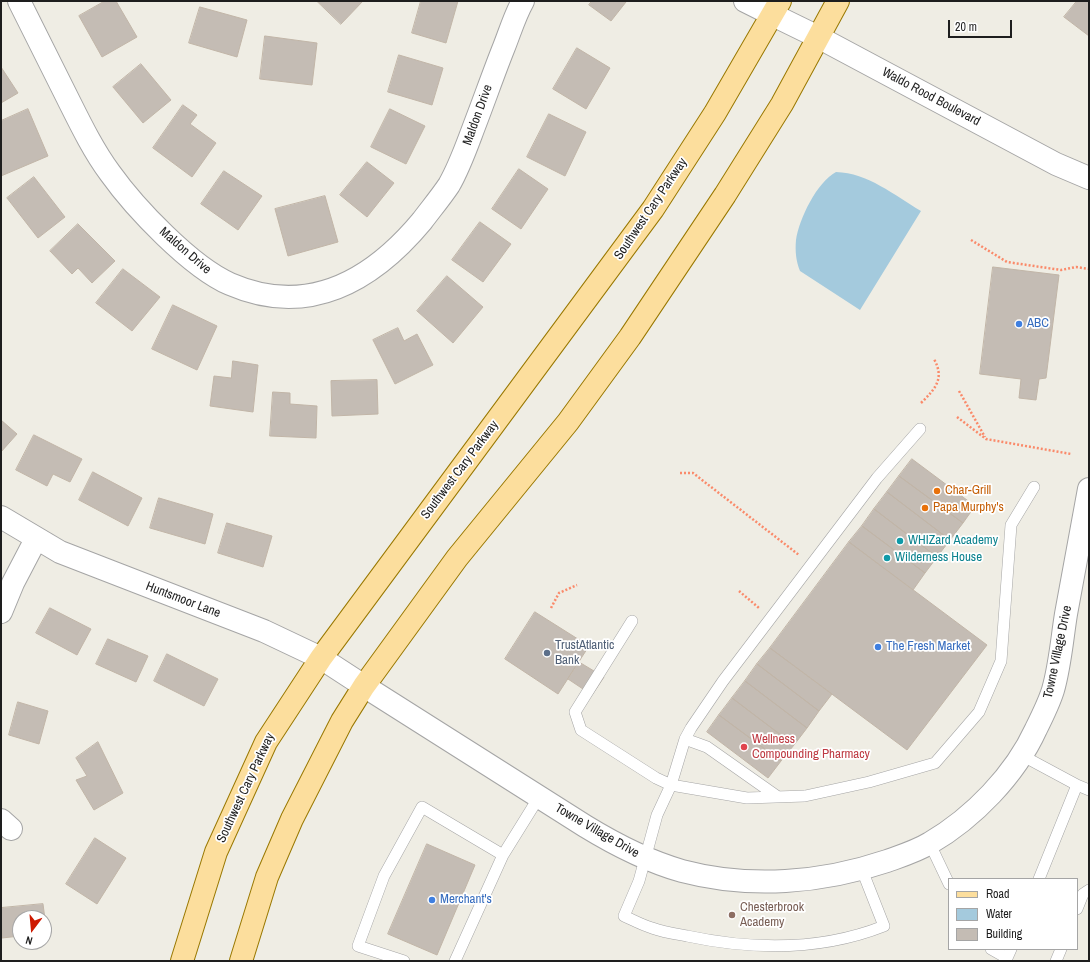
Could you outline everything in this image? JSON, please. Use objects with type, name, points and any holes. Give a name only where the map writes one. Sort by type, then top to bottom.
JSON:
[{"type":"main road","points":[[241,961],[267,877],[292,819],[327,749],[364,686],[457,558],[568,422],[630,337],[734,182],[782,104],[838,1]]},
{"type":"main road","name":"Southwest Cary Parkway","points":[[182,961],[216,852],[266,742],[321,658],[653,209],[715,113],[777,8]]},
{"type":"street","name":"Maldon Drive","points":[[19,1],[97,152],[109,172],[139,208],[206,271],[247,291],[269,295],[292,296],[314,295],[335,289],[351,283],[368,273],[404,241],[434,206],[449,184],[462,159],[506,40],[524,1]]},
{"type":"street","name":"Waldo Rood Boulevard","points":[[745,1],[777,8],[818,37],[1056,164],[1089,178]]},
{"type":"street","name":"Towne Village Drive","points":[[364,686],[616,845],[645,858],[684,871],[722,878],[760,882],[825,878],[862,870],[930,844],[976,809],[999,786],[1022,756],[1036,730],[1053,690],[1089,489]]},
{"type":"street","name":"Huntsmoor Lane","points":[[1,517],[60,552],[264,631],[321,658],[364,686]]},
{"type":"street","points":[[1,612],[13,583],[36,539]]},
{"type":"lane","points":[[862,870],[884,926],[858,936],[807,945],[749,946],[704,940],[653,929],[624,916],[639,881],[657,815],[671,785],[685,739],[691,728],[737,662],[877,478],[920,429]]},
{"type":"lane","points":[[632,621],[575,712],[581,730],[656,778],[671,785],[747,798],[805,796],[869,782],[935,763],[979,712],[1001,661],[1011,525],[1034,488]]},
{"type":"lane","points":[[685,739],[707,747],[778,797]]},
{"type":"lane","points":[[1022,756],[1089,790]]},
{"type":"lane","points":[[1039,878],[1077,784]]},
{"type":"lane","points":[[454,961],[503,855],[539,797]]},
{"type":"lane","points":[[404,961],[358,946],[384,876],[422,807],[503,855]]},
{"type":"lane","points":[[930,844],[948,882]]},
{"type":"lane","points":[[1078,906],[1083,894],[1089,890]]},
{"type":"lane","points":[[993,950],[1011,956]]},
{"type":"lane","points":[[1056,961],[1061,950]]},
{"type":"path","points":[[971,240],[1007,262],[1061,270],[1076,267],[1089,269]]},
{"type":"path","points":[[921,403],[933,390],[938,380],[939,368],[934,359]]},
{"type":"path","points":[[959,391],[986,439]]},
{"type":"path","points":[[957,417],[986,439],[1071,454]]},
{"type":"path","points":[[680,473],[693,473],[802,557]]},
{"type":"path","points":[[550,608],[559,593],[577,585]]},
{"type":"path","points":[[739,591],[761,609]]},
{"type":"water","points":[[836,172],[848,173],[870,181],[921,211],[860,310],[800,271],[797,260],[796,240],[805,212],[822,184]]},
{"type":"building","points":[[105,1],[116,1],[137,37],[102,57],[79,16]]},
{"type":"building","points":[[317,1],[363,1],[341,24]]},
{"type":"building","points":[[421,1],[458,1],[446,43],[412,33]]},
{"type":"building","points":[[592,1],[626,2],[611,21],[589,5]]},
{"type":"building","points":[[1077,1],[1089,1],[1089,36],[1064,17]]},
{"type":"building","points":[[200,7],[247,20],[237,57],[189,43]]},
{"type":"building","points":[[265,36],[317,43],[312,85],[260,79]]},
{"type":"building","points":[[577,48],[610,68],[586,109],[553,89]]},
{"type":"building","points":[[399,55],[443,68],[432,105],[388,92]]},
{"type":"building","points":[[141,64],[171,100],[143,123],[113,87]]},
{"type":"building","points":[[1,67],[18,93],[1,103]]},
{"type":"building","points":[[183,105],[197,115],[190,124],[216,143],[192,177],[153,148]]},
{"type":"building","points":[[28,109],[48,156],[1,176],[1,121]]},
{"type":"building","points":[[390,109],[425,126],[406,164],[371,147]]},
{"type":"building","points":[[549,114],[586,132],[565,176],[527,157]]},
{"type":"building","points":[[367,162],[394,183],[367,217],[340,195]]},
{"type":"building","points":[[519,169],[548,189],[521,229],[492,209]]},
{"type":"building","points":[[224,171],[262,196],[238,230],[201,204]]},
{"type":"building","points":[[34,177],[65,217],[38,238],[7,198]]},
{"type":"building","points":[[325,196],[338,242],[288,256],[275,209]]},
{"type":"building","points":[[480,222],[511,244],[483,282],[452,260]]},
{"type":"building","points":[[78,224],[115,261],[92,283],[78,268],[72,274],[50,251]]},
{"type":"building","name":"ABC","points":[[993,267],[1059,275],[1046,378],[1039,379],[1036,400],[1019,398],[1021,379],[980,374]]},
{"type":"building","points":[[123,269],[160,297],[132,331],[96,303]]},
{"type":"building","points":[[447,276],[483,307],[453,343],[417,311]]},
{"type":"building","points":[[173,305],[217,326],[197,370],[152,349]]},
{"type":"building","points":[[398,328],[404,341],[417,334],[433,365],[395,384],[373,340]]},
{"type":"building","points":[[233,361],[258,365],[253,412],[210,406],[214,376],[231,378]]},
{"type":"building","points":[[377,380],[378,414],[332,416],[331,381]]},
{"type":"building","points":[[273,392],[290,393],[290,404],[317,406],[316,438],[270,436]]},
{"type":"building","points":[[1,420],[17,434],[1,452]]},
{"type":"building","points":[[34,435],[82,459],[70,482],[53,474],[47,486],[16,470]]},
{"type":"building","name":"Char-Grill","points":[[912,459],[975,506],[963,523],[899,476]]},
{"type":"building","points":[[93,472],[142,498],[128,526],[79,500]]},
{"type":"building","name":"Papa Murphy's","points":[[899,476],[963,523],[950,540],[887,492]]},
{"type":"building","points":[[887,492],[950,540],[937,557],[874,509]]},
{"type":"building","points":[[159,498],[213,514],[205,544],[150,528]]},
{"type":"building","name":"WHIZard Academy","points":[[874,509],[937,557],[925,573],[862,526]]},
{"type":"building","points":[[227,523],[272,536],[263,567],[218,553]]},
{"type":"building","name":"Wilderness House","points":[[862,526],[925,573],[913,590],[849,542]]},
{"type":"building","name":"The Fresh Market","points":[[849,542],[987,645],[907,750],[770,648]]},
{"type":"building","points":[[50,608],[91,629],[77,655],[36,633]]},
{"type":"building","name":"TrustAtlantic Bank","points":[[535,612],[589,646],[558,694],[505,659]]},
{"type":"building","points":[[108,639],[148,656],[136,682],[96,664]]},
{"type":"building","points":[[770,648],[832,694],[819,711],[757,664]]},
{"type":"building","points":[[167,654],[218,679],[204,706],[154,681]]},
{"type":"building","points":[[579,662],[604,677],[592,695],[568,679]]},
{"type":"building","points":[[757,664],[819,711],[807,728],[745,681]]},
{"type":"building","points":[[745,681],[807,728],[794,745],[732,698]]},
{"type":"building","points":[[732,698],[794,745],[781,761],[719,715]]},
{"type":"building","points":[[18,702],[48,711],[39,744],[9,735]]},
{"type":"building","name":"Wellness Compounding Pharmacy","points":[[719,715],[781,761],[768,778],[707,732]]},
{"type":"building","points":[[98,742],[123,793],[94,810],[76,780],[87,776],[76,758]]},
{"type":"building","points":[[95,838],[126,858],[97,904],[66,884]]},
{"type":"building","name":"Merchant's","points":[[427,844],[475,865],[437,955],[388,934]]},
{"type":"building","points":[[43,904],[44,910],[12,910],[12,937],[2,938],[1,908]]},
{"type":"place","name":"ABC","points":[[1019,324]]},
{"type":"place","name":"Char-Grill","points":[[937,491]]},
{"type":"place","name":"Papa Murphy's","points":[[925,508]]},
{"type":"place","name":"WHIZard Academy","points":[[900,541]]},
{"type":"place","name":"Wilderness House","points":[[887,558]]},
{"type":"place","name":"The Fresh Market","points":[[878,647]]},
{"type":"place","name":"TrustAtlantic Bank","points":[[547,653]]},
{"type":"place","name":"Wellness Compounding Pharmacy","points":[[744,747]]},
{"type":"place","name":"Merchant's","points":[[432,900]]},
{"type":"place","name":"Chesterbrook Academy","points":[[732,915]]}]
